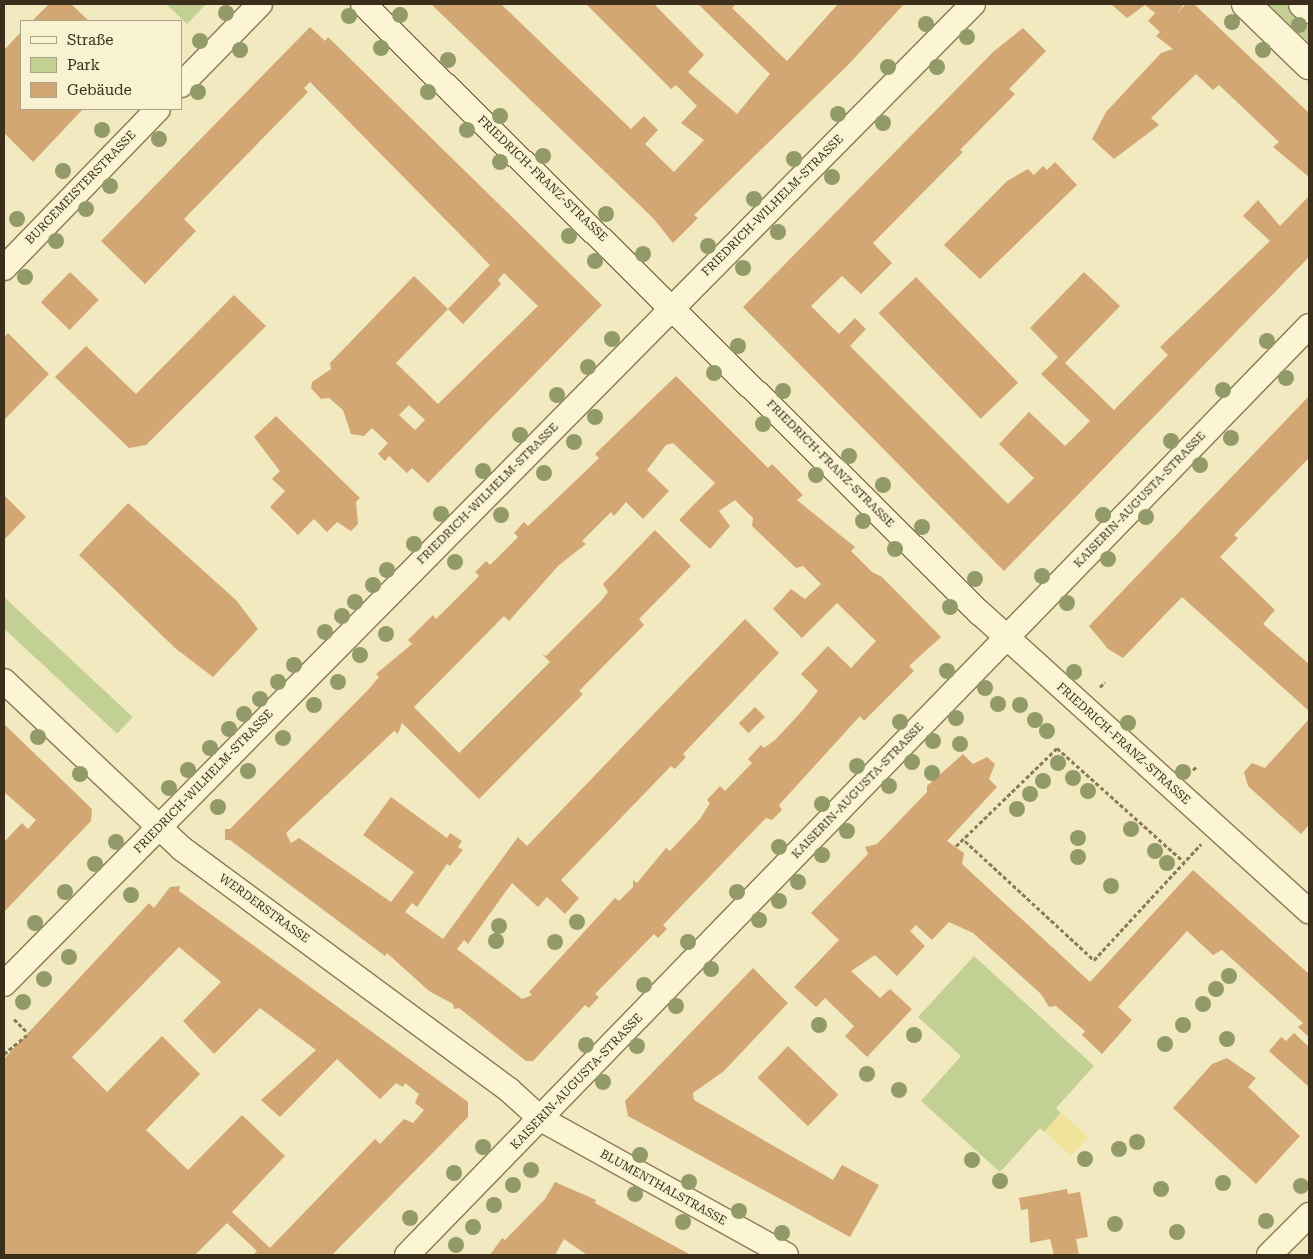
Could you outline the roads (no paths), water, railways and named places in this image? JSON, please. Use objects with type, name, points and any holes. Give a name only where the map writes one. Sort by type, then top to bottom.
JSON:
[{"type":"main road","points":[[1246,4],[1309,65]]},
{"type":"main road","points":[[1304,4],[1309,9]]},
{"type":"street","points":[[182,84],[260,4]]},
{"type":"street","name":"FRIEDRICH-FRANZ-STRASSE","points":[[363,4],[674,308],[1006,638],[1309,911]]},
{"type":"street","name":"FRIEDRICH-WILHELM-STRASSE","points":[[4,984],[158,826],[674,308],[973,4]]},
{"type":"street","name":"BURGEMEISTERSTRASSE","points":[[4,268],[157,110]]},
{"type":"street","name":"KAISERIN-AUGUSTA-STRASSE","points":[[407,1255],[1309,326]]},
{"type":"street","name":"WERDERSTRASSE","points":[[4,681],[181,848],[509,1090],[541,1119]]},
{"type":"street","name":"BLUMENTHALSTRASSE","points":[[541,1119],[786,1255]]},
{"type":"street","points":[[1269,1255],[1309,1215]]}]
